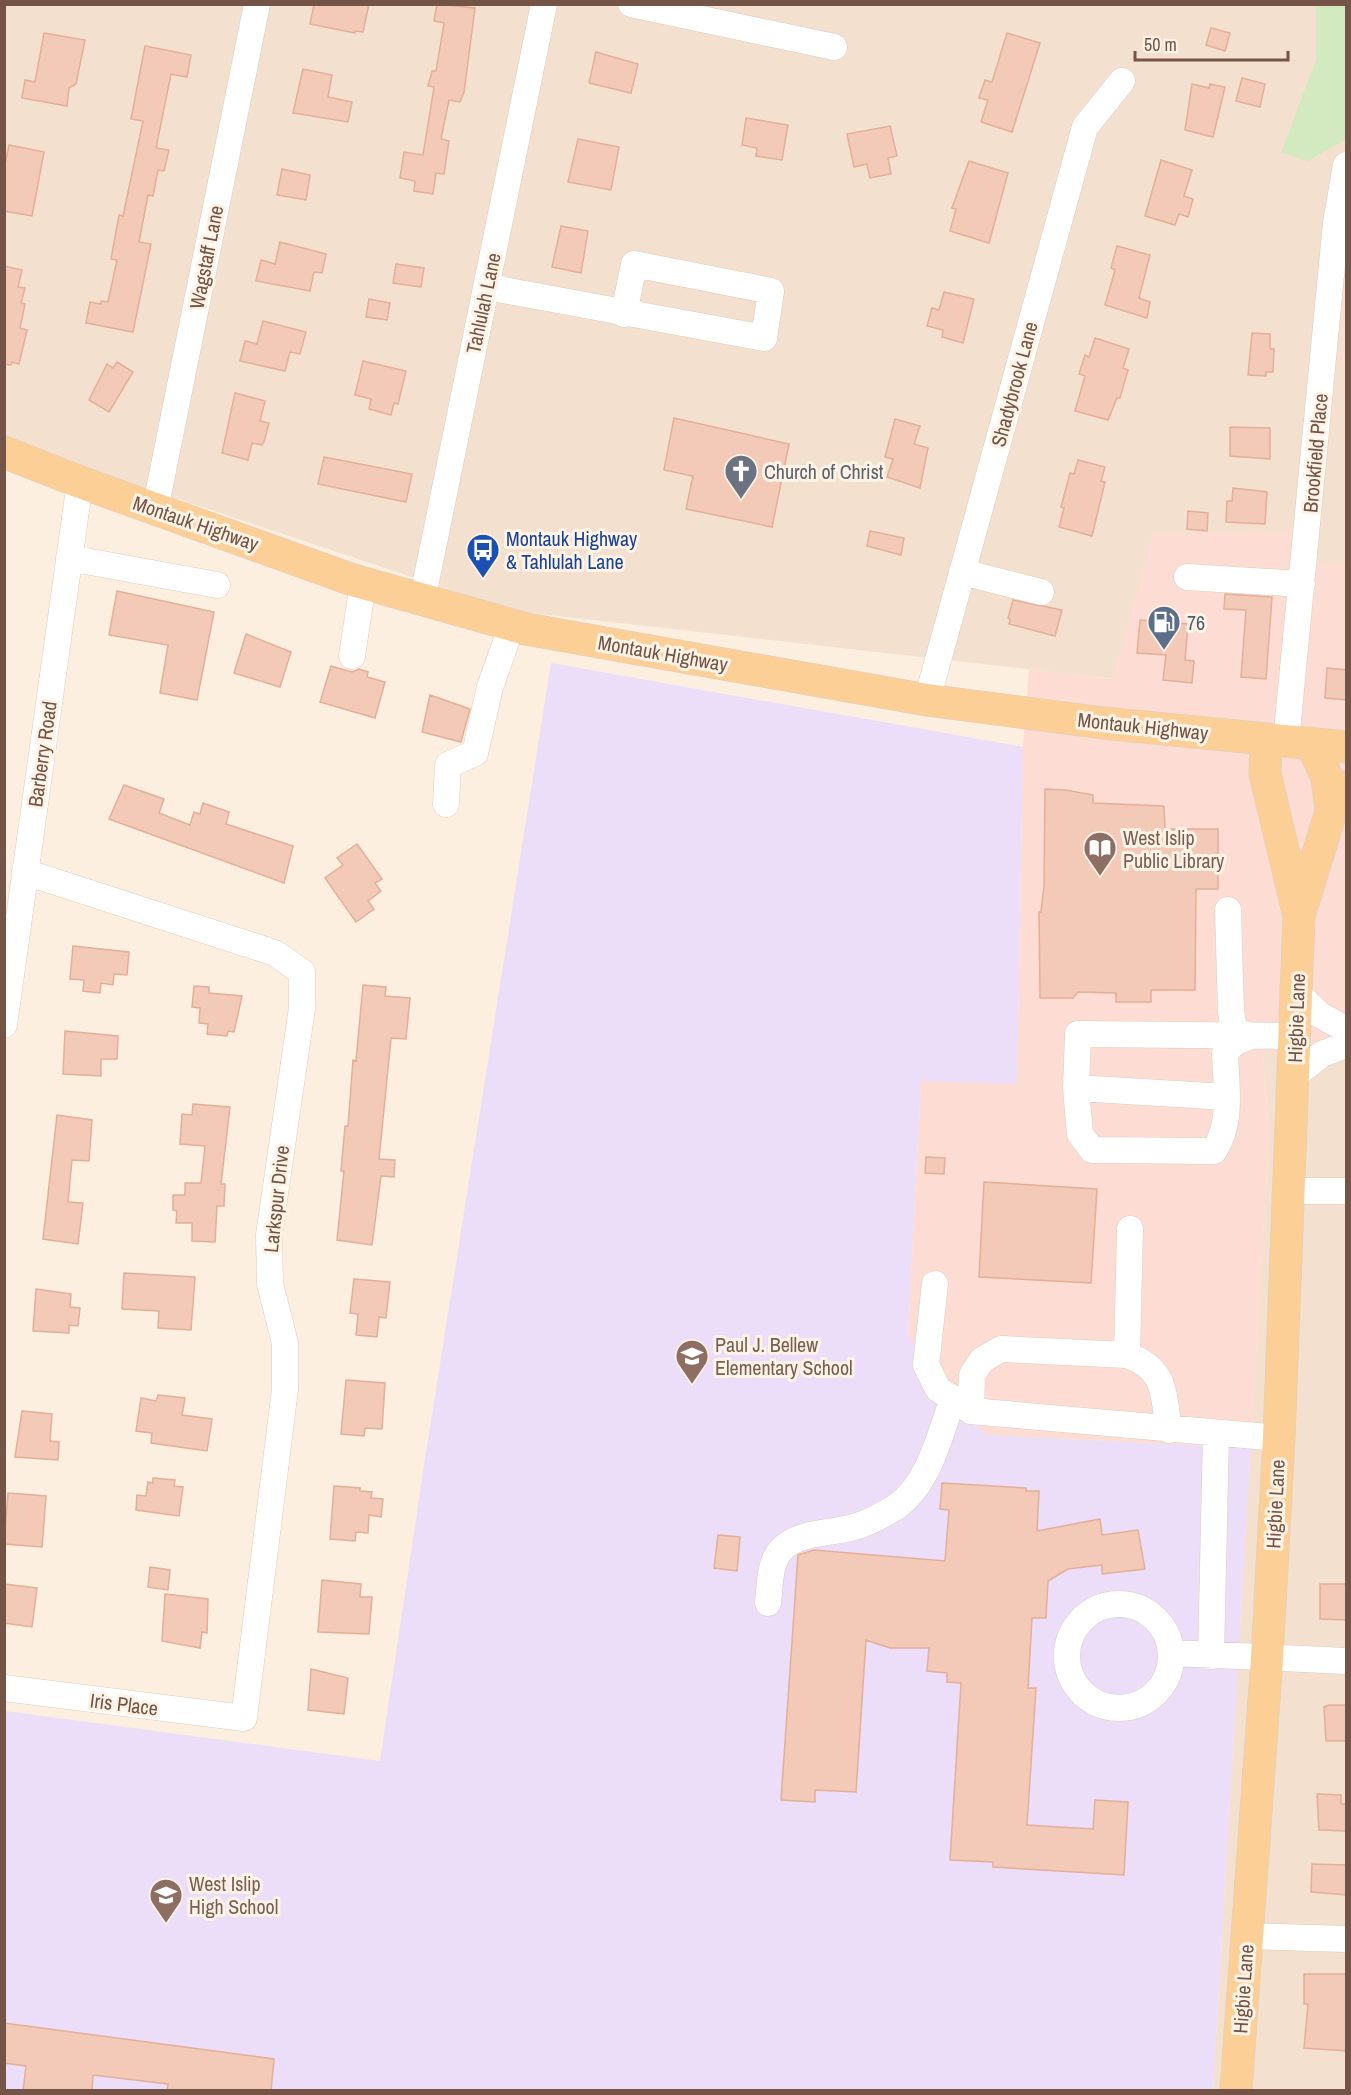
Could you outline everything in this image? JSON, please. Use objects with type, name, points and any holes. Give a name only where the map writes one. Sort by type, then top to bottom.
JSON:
[{"type":"main road","name":"Montauk Highway","points":[[4,452],[155,510],[363,583],[512,625],[927,700],[1104,723],[1347,747]]},
{"type":"main road","name":"Higbie Lane","points":[[1236,2091],[1267,1658],[1279,1438],[1299,916],[1265,774],[1288,741],[1327,777],[1339,799],[1299,916]]},
{"type":"main road","points":[[1273,811],[1301,821],[1322,817],[1339,799]]},
{"type":"street","name":"Wagstaff Lane","points":[[155,510],[257,4]]},
{"type":"street","name":"Tahlulah Lane","points":[[422,601],[544,4]]},
{"type":"street","points":[[631,4],[834,47]]},
{"type":"street","name":"Shadybrook Lane","points":[[927,700],[1085,127],[1122,81]]},
{"type":"street","name":"Brookfield Place","points":[[1288,741],[1336,223],[1347,165]]},
{"type":"street","points":[[487,287],[624,314],[764,338],[771,291],[634,264],[624,314]]},
{"type":"street","name":"Barberry Road","points":[[4,1025],[80,482]]},
{"type":"street","points":[[69,558],[217,585]]},
{"type":"street","points":[[962,572],[1041,592]]},
{"type":"street","points":[[1187,577],[1302,584]]},
{"type":"street","points":[[352,656],[363,583]]},
{"type":"street","points":[[446,804],[448,765],[475,753],[490,687],[512,625]]},
{"type":"street","name":"Larkspur Drive","points":[[25,872],[274,953],[302,972],[302,1008],[269,1234],[270,1284],[285,1343],[285,1389],[244,1718]]},
{"type":"street","points":[[1228,910],[1231,1012],[1234,1028],[1248,1037]]},
{"type":"street","points":[[1297,993],[1325,1018],[1347,1029]]},
{"type":"street","points":[[1248,1037],[1234,1043],[1225,1053],[1227,1115],[1223,1137],[1214,1151],[1092,1150],[1080,1134],[1076,1088],[1078,1034],[1295,1036]]},
{"type":"street","points":[[1294,1076],[1319,1056],[1347,1045]]},
{"type":"street","points":[[1076,1088],[1227,1097]]},
{"type":"street","points":[[1290,1191],[1347,1191]]},
{"type":"street","points":[[1127,1355],[1130,1229]]},
{"type":"street","points":[[935,1284],[926,1365],[938,1389],[962,1405],[1169,1430],[1279,1438]]},
{"type":"street","points":[[768,1603],[773,1565],[780,1551],[794,1541],[862,1525],[896,1507],[913,1491],[962,1405],[972,1375],[982,1360],[1001,1349],[1127,1355],[1141,1360],[1161,1378],[1169,1430]]},
{"type":"street","points":[[1211,1656],[1216,1434]]},
{"type":"street","points":[[1116,1604],[1140,1609],[1160,1623],[1168,1637],[1172,1653],[1169,1671],[1155,1694],[1131,1707],[1113,1708],[1096,1703],[1082,1692],[1071,1677],[1067,1659],[1069,1643],[1075,1628],[1086,1616],[1100,1608],[1116,1604]]},
{"type":"street","points":[[1172,1653],[1347,1661]]},
{"type":"street","name":"Iris Place","points":[[4,1688],[244,1718]]},
{"type":"street","points":[[1247,1936],[1347,1939]]},
{"type":"shaded area","points":[[5,5],[1346,5],[1346,705],[513,611],[5,441]]},
{"type":"shaded area","points":[[1299,531],[1295,562],[1346,564],[1346,1054],[1263,1053],[1269,1135],[1251,1448],[986,1435],[908,1335],[921,1081],[1017,1083],[1023,747],[1029,669],[1113,679],[1153,533]]},
{"type":"shaded area","name":"Paul J. Bellew Elementary School","points":[[551,663],[1023,747],[1017,1084],[921,1081],[908,1335],[986,1435],[1251,1448],[1213,2090],[5,2090],[5,1711],[380,1761],[424,1465]]},
{"type":"shaded area","points":[[1263,1053],[1346,1054],[1346,2090],[1213,2090],[1269,1135]]},
{"type":"green space","points":[[1316,5],[1346,5],[1346,139],[1308,161],[1281,153],[1316,60]]},
{"type":"building","points":[[314,4],[369,4],[363,32],[355,31],[355,33],[310,24]]},
{"type":"building","points":[[437,4],[475,8],[464,92],[460,102],[449,100],[441,139],[449,141],[444,174],[436,173],[433,194],[414,191],[415,181],[400,178],[404,152],[423,155],[434,87],[428,86],[432,71],[436,71],[444,23],[434,21]]},
{"type":"building","points":[[1211,28],[1230,33],[1225,51],[1206,45]]},
{"type":"building","points":[[44,33],[85,40],[76,84],[69,88],[67,106],[22,98],[25,80],[35,82]]},
{"type":"building","points":[[1007,33],[1040,43],[1012,132],[981,122],[988,100],[979,98],[985,80],[992,82]]},
{"type":"building","points":[[145,46],[191,55],[187,77],[171,74],[156,148],[169,150],[164,171],[158,170],[153,196],[148,195],[139,242],[151,244],[133,332],[86,323],[90,302],[101,304],[101,301],[108,302],[117,260],[111,259],[119,215],[123,216],[143,121],[131,119]]},
{"type":"building","points":[[596,52],[638,64],[631,93],[589,83]]},
{"type":"building","points":[[303,69],[332,75],[328,97],[352,102],[348,122],[293,113]]},
{"type":"building","points":[[1242,78],[1265,84],[1260,107],[1236,101]]},
{"type":"building","points":[[1192,84],[1209,88],[1210,84],[1225,87],[1213,137],[1185,130]]},
{"type":"building","points":[[746,118],[788,125],[782,160],[756,156],[757,148],[742,145]]},
{"type":"building","points":[[890,126],[897,156],[888,158],[891,174],[870,178],[867,164],[854,167],[847,134]]},
{"type":"building","points":[[578,139],[619,147],[611,190],[568,182]]},
{"type":"building","points":[[9,145],[44,152],[32,216],[4,211],[4,169]]},
{"type":"building","points":[[1161,160],[1192,170],[1184,196],[1193,199],[1188,217],[1179,214],[1175,225],[1145,216]]},
{"type":"building","points":[[969,161],[1008,173],[989,243],[950,231],[956,209],[952,208]]},
{"type":"building","points":[[282,169],[310,175],[306,200],[277,195]]},
{"type":"building","points":[[561,226],[588,231],[581,273],[552,267]]},
{"type":"building","points":[[280,242],[326,254],[322,273],[314,272],[310,291],[256,281],[261,260],[275,264]]},
{"type":"building","points":[[1117,246],[1150,255],[1139,298],[1150,302],[1147,318],[1105,305],[1115,270],[1111,268]]},
{"type":"building","points":[[396,264],[424,268],[421,287],[393,283]]},
{"type":"building","points":[[4,266],[22,270],[18,287],[25,288],[21,303],[25,304],[20,328],[27,330],[19,364],[12,362],[11,365],[4,364]]},
{"type":"building","points":[[944,292],[974,299],[963,343],[942,337],[943,330],[927,326],[932,308],[939,310]]},
{"type":"building","points":[[369,299],[390,303],[387,320],[366,317]]},
{"type":"building","points":[[263,321],[306,332],[300,354],[290,352],[285,371],[240,361],[245,341],[257,344]]},
{"type":"building","points":[[1252,333],[1270,334],[1270,349],[1274,349],[1273,372],[1266,372],[1266,376],[1248,375]]},
{"type":"building","points":[[1095,338],[1129,349],[1123,368],[1128,370],[1120,398],[1117,398],[1108,420],[1075,411],[1085,376],[1079,374],[1085,355],[1089,357]]},
{"type":"building","points":[[363,361],[406,371],[398,404],[394,403],[391,415],[369,409],[371,399],[355,395]]},
{"type":"building","points":[[117,362],[133,372],[109,412],[89,400],[107,364],[113,368]]},
{"type":"building","points":[[235,393],[265,401],[260,421],[269,423],[264,442],[262,445],[252,443],[248,460],[222,453]]},
{"type":"building","points":[[674,418],[789,444],[772,527],[686,509],[693,476],[664,470]]},
{"type":"building","points":[[895,419],[920,426],[914,444],[928,448],[920,488],[887,477],[893,459],[885,457]]},
{"type":"building","points":[[1230,427],[1270,428],[1270,459],[1230,456]]},
{"type":"building","points":[[324,457],[412,474],[406,502],[318,484]]},
{"type":"building","points":[[1078,460],[1105,467],[1101,481],[1105,482],[1092,536],[1059,527],[1064,508],[1061,507],[1070,473],[1074,474]]},
{"type":"building","points":[[1233,488],[1267,492],[1265,524],[1226,522],[1227,501],[1232,501]]},
{"type":"building","points":[[1188,511],[1208,513],[1207,531],[1187,529]]},
{"type":"building","points":[[870,531],[904,538],[901,555],[867,546]]},
{"type":"building","points":[[117,591],[214,612],[197,700],[160,693],[168,645],[109,635]]},
{"type":"building","points":[[1225,594],[1272,597],[1266,679],[1241,677],[1246,610],[1224,609]]},
{"type":"building","points":[[1013,600],[1062,610],[1055,636],[1009,624],[1010,619],[1008,618]]},
{"type":"building","points":[[1140,620],[1188,624],[1185,660],[1194,661],[1192,683],[1163,680],[1166,655],[1137,653]]},
{"type":"building","points":[[246,634],[291,652],[280,687],[234,673]]},
{"type":"building","points":[[331,666],[352,672],[359,669],[368,672],[367,677],[385,682],[375,718],[320,702]]},
{"type":"building","points":[[1327,668],[1347,670],[1347,700],[1325,698]]},
{"type":"building","points":[[430,695],[470,709],[461,742],[422,732]]},
{"type":"building","points":[[124,785],[164,799],[159,813],[190,825],[194,812],[200,814],[203,803],[229,812],[226,824],[293,846],[284,883],[109,819]]},
{"type":"building","points":[[1045,789],[1093,795],[1093,803],[1164,806],[1165,829],[1218,829],[1218,889],[1196,889],[1195,990],[1151,990],[1151,1002],[1116,1002],[1116,993],[1078,992],[1073,998],[1040,998],[1039,912],[1041,912],[1044,885]]},
{"type":"building","points":[[357,844],[382,879],[375,883],[381,891],[368,901],[374,909],[356,922],[325,878],[343,865],[337,858]]},
{"type":"building","points":[[73,946],[129,952],[127,975],[114,974],[113,985],[101,983],[100,993],[83,991],[84,980],[70,979]]},
{"type":"building","points":[[363,985],[386,987],[385,996],[410,998],[406,1039],[391,1038],[379,1159],[395,1160],[394,1177],[381,1176],[372,1245],[337,1240],[344,1171],[341,1171],[345,1126],[348,1126],[353,1060],[356,1061]]},
{"type":"building","points":[[194,986],[209,987],[209,993],[242,996],[234,1032],[228,1031],[227,1036],[207,1034],[208,1024],[199,1023],[200,1008],[192,1007]]},
{"type":"building","points":[[65,1031],[118,1036],[117,1059],[101,1059],[101,1076],[63,1074]]},
{"type":"building","points":[[193,1104],[230,1107],[221,1184],[225,1184],[224,1206],[217,1206],[215,1242],[192,1241],[192,1223],[176,1223],[177,1211],[173,1210],[173,1195],[185,1195],[185,1183],[201,1183],[205,1146],[180,1144],[182,1114],[192,1115]]},
{"type":"building","points":[[57,1115],[92,1120],[89,1161],[72,1160],[68,1202],[83,1203],[78,1244],[43,1239]]},
{"type":"building","points":[[926,1157],[945,1158],[944,1174],[925,1173]]},
{"type":"building","points":[[984,1182],[1097,1189],[1091,1283],[979,1277]]},
{"type":"building","points":[[124,1273],[195,1277],[191,1330],[158,1328],[159,1311],[122,1309]]},
{"type":"building","points":[[354,1279],[390,1282],[386,1318],[379,1317],[377,1337],[356,1335],[358,1314],[350,1313]]},
{"type":"building","points":[[36,1289],[71,1294],[70,1307],[80,1308],[78,1326],[69,1325],[69,1333],[33,1331]]},
{"type":"building","points":[[346,1380],[385,1383],[382,1429],[365,1428],[364,1436],[341,1434]]},
{"type":"building","points":[[158,1395],[185,1398],[182,1415],[212,1419],[207,1451],[151,1443],[152,1433],[136,1431],[141,1398],[156,1401]]},
{"type":"building","points":[[22,1411],[52,1414],[50,1441],[59,1442],[58,1460],[15,1457]]},
{"type":"building","points":[[153,1478],[175,1480],[174,1486],[183,1487],[179,1516],[136,1510],[137,1495],[146,1496],[148,1482],[153,1483]]},
{"type":"building","points":[[942,1483],[1026,1488],[1026,1491],[1039,1491],[1037,1531],[1100,1519],[1102,1535],[1138,1530],[1145,1569],[1102,1574],[1102,1565],[1068,1569],[1048,1581],[1046,1618],[1032,1618],[1028,1688],[1036,1688],[1027,1825],[1093,1829],[1095,1800],[1128,1802],[1124,1875],[993,1867],[993,1862],[950,1860],[961,1683],[947,1682],[947,1673],[927,1671],[929,1648],[890,1648],[866,1640],[856,1792],[815,1790],[815,1802],[781,1800],[798,1555],[814,1550],[945,1561],[949,1510],[940,1509]]},
{"type":"building","points":[[334,1486],[360,1488],[360,1491],[372,1492],[371,1498],[383,1499],[381,1517],[369,1515],[368,1533],[356,1532],[355,1541],[330,1539]]},
{"type":"building","points":[[8,1493],[46,1496],[42,1547],[4,1544]]},
{"type":"building","points":[[718,1535],[740,1537],[737,1571],[714,1568]]},
{"type":"building","points":[[150,1567],[170,1570],[168,1590],[148,1587]]},
{"type":"building","points":[[322,1580],[361,1584],[360,1597],[372,1597],[369,1634],[318,1632]]},
{"type":"building","points":[[4,1584],[37,1588],[32,1627],[4,1623]]},
{"type":"building","points":[[1320,1584],[1347,1584],[1347,1620],[1320,1619]]},
{"type":"building","points":[[165,1594],[208,1599],[207,1633],[202,1632],[200,1648],[162,1641]]},
{"type":"building","points":[[311,1669],[348,1678],[344,1714],[308,1710]]},
{"type":"building","points":[[1347,1705],[1347,1741],[1326,1741],[1324,1707]]},
{"type":"building","points":[[1317,1794],[1341,1795],[1341,1804],[1347,1804],[1347,1831],[1319,1830]]},
{"type":"building","points":[[1312,1864],[1347,1865],[1347,1895],[1311,1892]]},
{"type":"building","points":[[1304,1974],[1346,1974],[1347,2051],[1304,2048],[1308,2004],[1304,2004]]},
{"type":"building","points":[[4,2023],[274,2059],[271,2091],[167,2091],[168,2084],[93,2075],[92,2091],[23,2091],[26,2066],[4,2063]]},
{"type":"place","name":"Church of Christ","points":[[741,500]]},
{"type":"place","name":"Montauk Highway & Tahlulah Lane","points":[[483,579]]},
{"type":"place","name":"76","points":[[1164,651]]},
{"type":"place","name":"West Islip Public Library","points":[[1100,877]]},
{"type":"place","name":"Paul J. Bellew Elementary School","points":[[692,1385]]},
{"type":"place","name":"West Islip High School","points":[[166,1924]]}]
